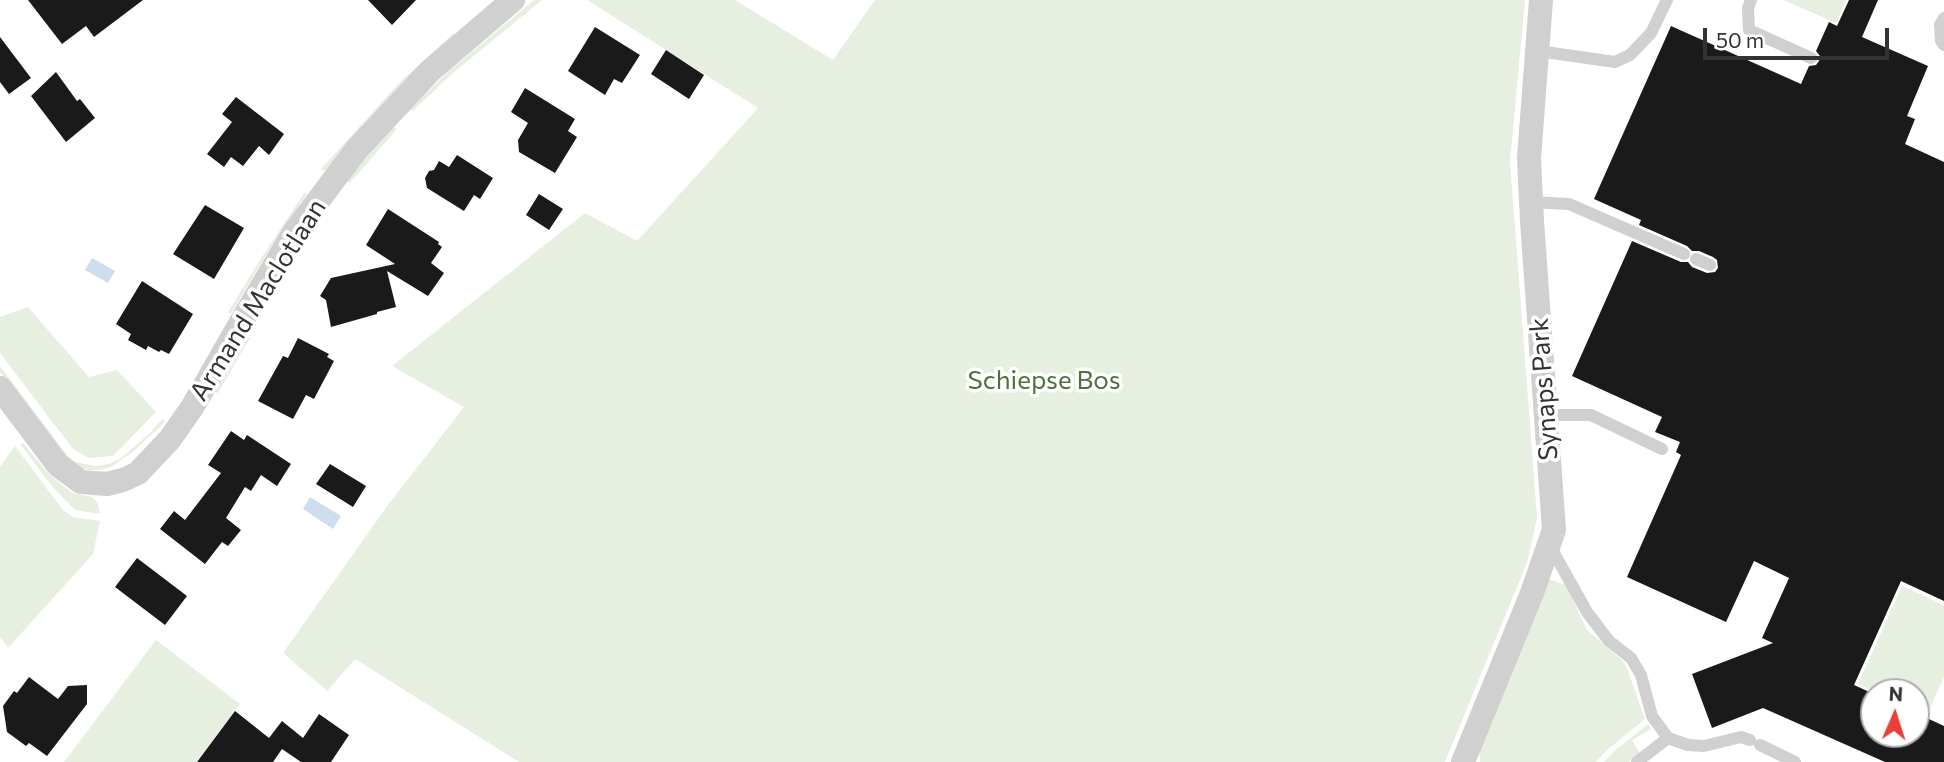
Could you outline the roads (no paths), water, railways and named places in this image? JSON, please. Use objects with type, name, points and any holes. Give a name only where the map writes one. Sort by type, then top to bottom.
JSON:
[{"type":"street","name":"Armand Maclotlaan","points":[[0,388],[58,465],[81,482],[107,484],[138,473],[170,439],[193,406],[293,234],[357,149],[429,71],[513,0]]},
{"type":"street","name":"Synaps Park","points":[[1463,762],[1532,593],[1554,530],[1529,158],[1541,0]]},
{"type":"lane","points":[[1538,51],[1615,62],[1630,55],[1651,33],[1667,0]]},
{"type":"lane","points":[[1751,0],[1748,8],[1749,30],[1811,58]]},
{"type":"lane","points":[[1944,18],[1940,25],[1941,41],[1944,45]]},
{"type":"lane","points":[[1531,202],[1569,204],[1710,265]]},
{"type":"lane","points":[[1546,415],[1591,415],[1662,449]]},
{"type":"lane","points":[[1549,544],[1587,612],[1609,641],[1631,658],[1641,675],[1652,716],[1668,738],[1688,745],[1704,746],[1741,737],[1795,762]]},
{"type":"lane","points":[[1637,762],[1668,738]]},
{"type":"water","points":[[92,258],[115,271],[108,283],[85,270]]},
{"type":"water","points":[[310,497],[341,516],[333,529],[303,509]]},
{"type":"park label","name":"Schiepse Bos","points":[[1044,380]]}]
